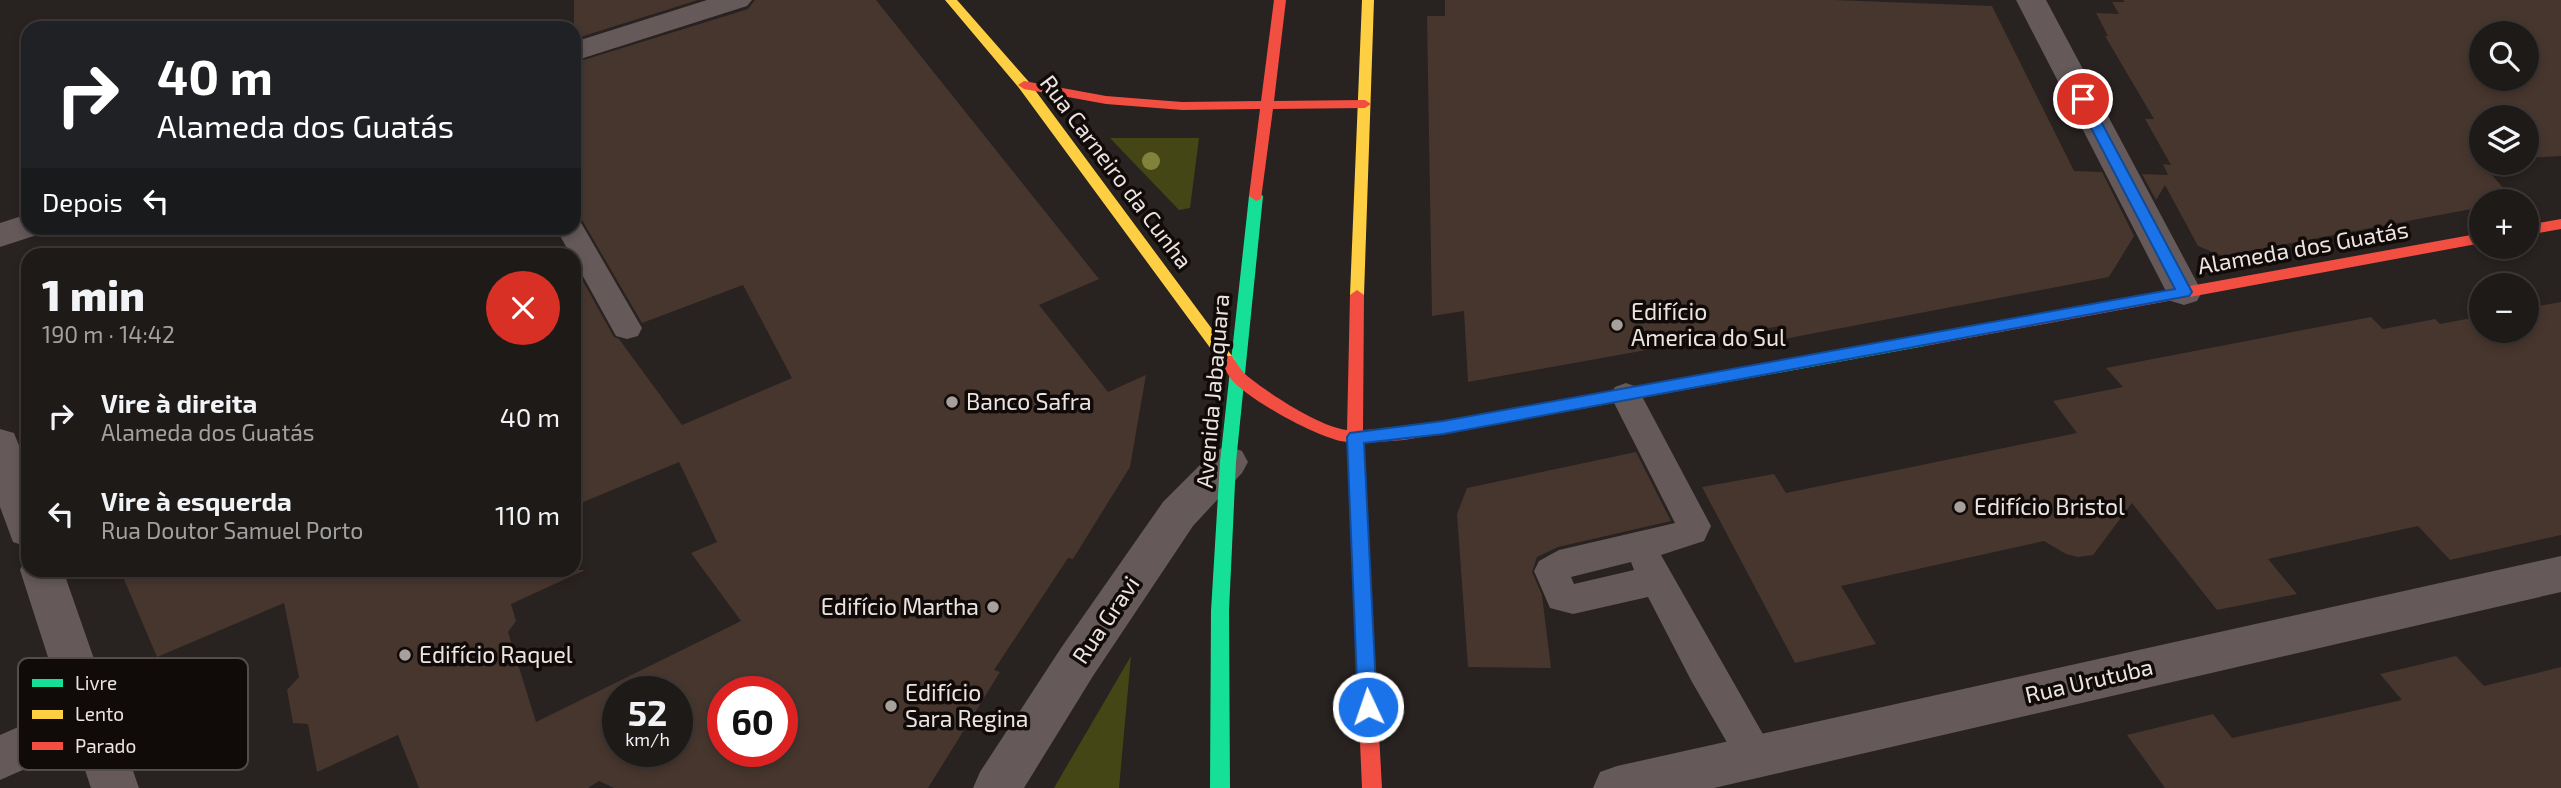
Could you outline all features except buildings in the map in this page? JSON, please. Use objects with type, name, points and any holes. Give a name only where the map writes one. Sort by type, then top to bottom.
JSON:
[{"type":"main road","name":"Rua Carneiro da Cunha","points":[[951,0],[1024,85],[1191,309],[1238,377]]},
{"type":"main road","name":"Avenida Jabaquara","points":[[1220,788],[1220,611],[1228,462],[1247,272],[1280,0]]},
{"type":"main road","points":[[1368,0],[1356,327],[1355,437],[1371,788]]},
{"type":"main road","points":[[1024,85],[1084,97],[1154,105],[1267,107],[1364,104]]},
{"type":"main road","points":[[2539,228],[2561,224]]},
{"type":"main road","name":"Alameda dos Guatás","points":[[1238,377],[1297,417],[1336,435],[1355,437],[1404,434],[2469,240]]},
{"type":"street","points":[[581,50],[737,0]]},
{"type":"street","points":[[2031,0],[2184,292]]},
{"type":"street","points":[[0,235],[21,228]]},
{"type":"street","points":[[0,444],[21,508]]},
{"type":"street","name":"Rua Gravi","points":[[997,788],[1077,662],[1178,514],[1228,462]]},
{"type":"street","name":"Rua Urutuba","points":[[1617,788],[2561,575]]},
{"type":"street","points":[[43,577],[70,658]]},
{"type":"street","points":[[0,758],[18,750]]},
{"type":"street","points":[[108,770],[115,788]]},
{"type":"lane","points":[[574,235],[627,328]]},
{"type":"lane","points":[[1626,395],[1694,526],[1692,531],[1559,565],[1551,570],[1563,597],[1573,599],[1657,580]]},
{"type":"lane","points":[[1638,546],[1757,758]]},
{"type":"shaded area","points":[[1110,138],[1199,138],[1190,208],[1179,210]]},
{"type":"shaded area","points":[[1131,656],[1119,788],[1054,788]]},
{"type":"traffic: fast","points":[[1220,788],[1220,611],[1228,462],[1256,196]]},
{"type":"traffic: fast","points":[[1537,411],[1925,340]]},
{"type":"traffic: slow","points":[[951,0],[1024,85],[1227,360]]},
{"type":"traffic: slow","points":[[1357,295],[1368,0]]},
{"type":"traffic: jam","points":[[1256,196],[1280,0]]},
{"type":"traffic: jam","points":[[1024,85],[1106,100],[1182,106],[1365,104]]},
{"type":"traffic: jam","points":[[2539,228],[2561,224]]},
{"type":"traffic: jam","points":[[1925,340],[2469,240]]},
{"type":"traffic: jam","points":[[1357,295],[1355,437],[1372,788]]},
{"type":"traffic: jam","points":[[1227,360],[1238,377],[1297,417],[1336,435],[1355,437],[1404,434],[1537,411]]},
{"type":"place","name":"Edifício America do Sul","points":[[1617,325]]},
{"type":"place","name":"Banco Safra","points":[[952,402]]},
{"type":"place","name":"Edifício Bristol","points":[[1960,507]]},
{"type":"place","name":"Edifício Martha","points":[[993,607]]},
{"type":"place","name":"Edifício Raquel","points":[[405,655]]},
{"type":"place","name":"Edifício Sara Regina","points":[[891,706]]},
{"type":"route","points":[[1368,707],[1355,437],[1443,428],[2184,292],[2083,99]]}]
